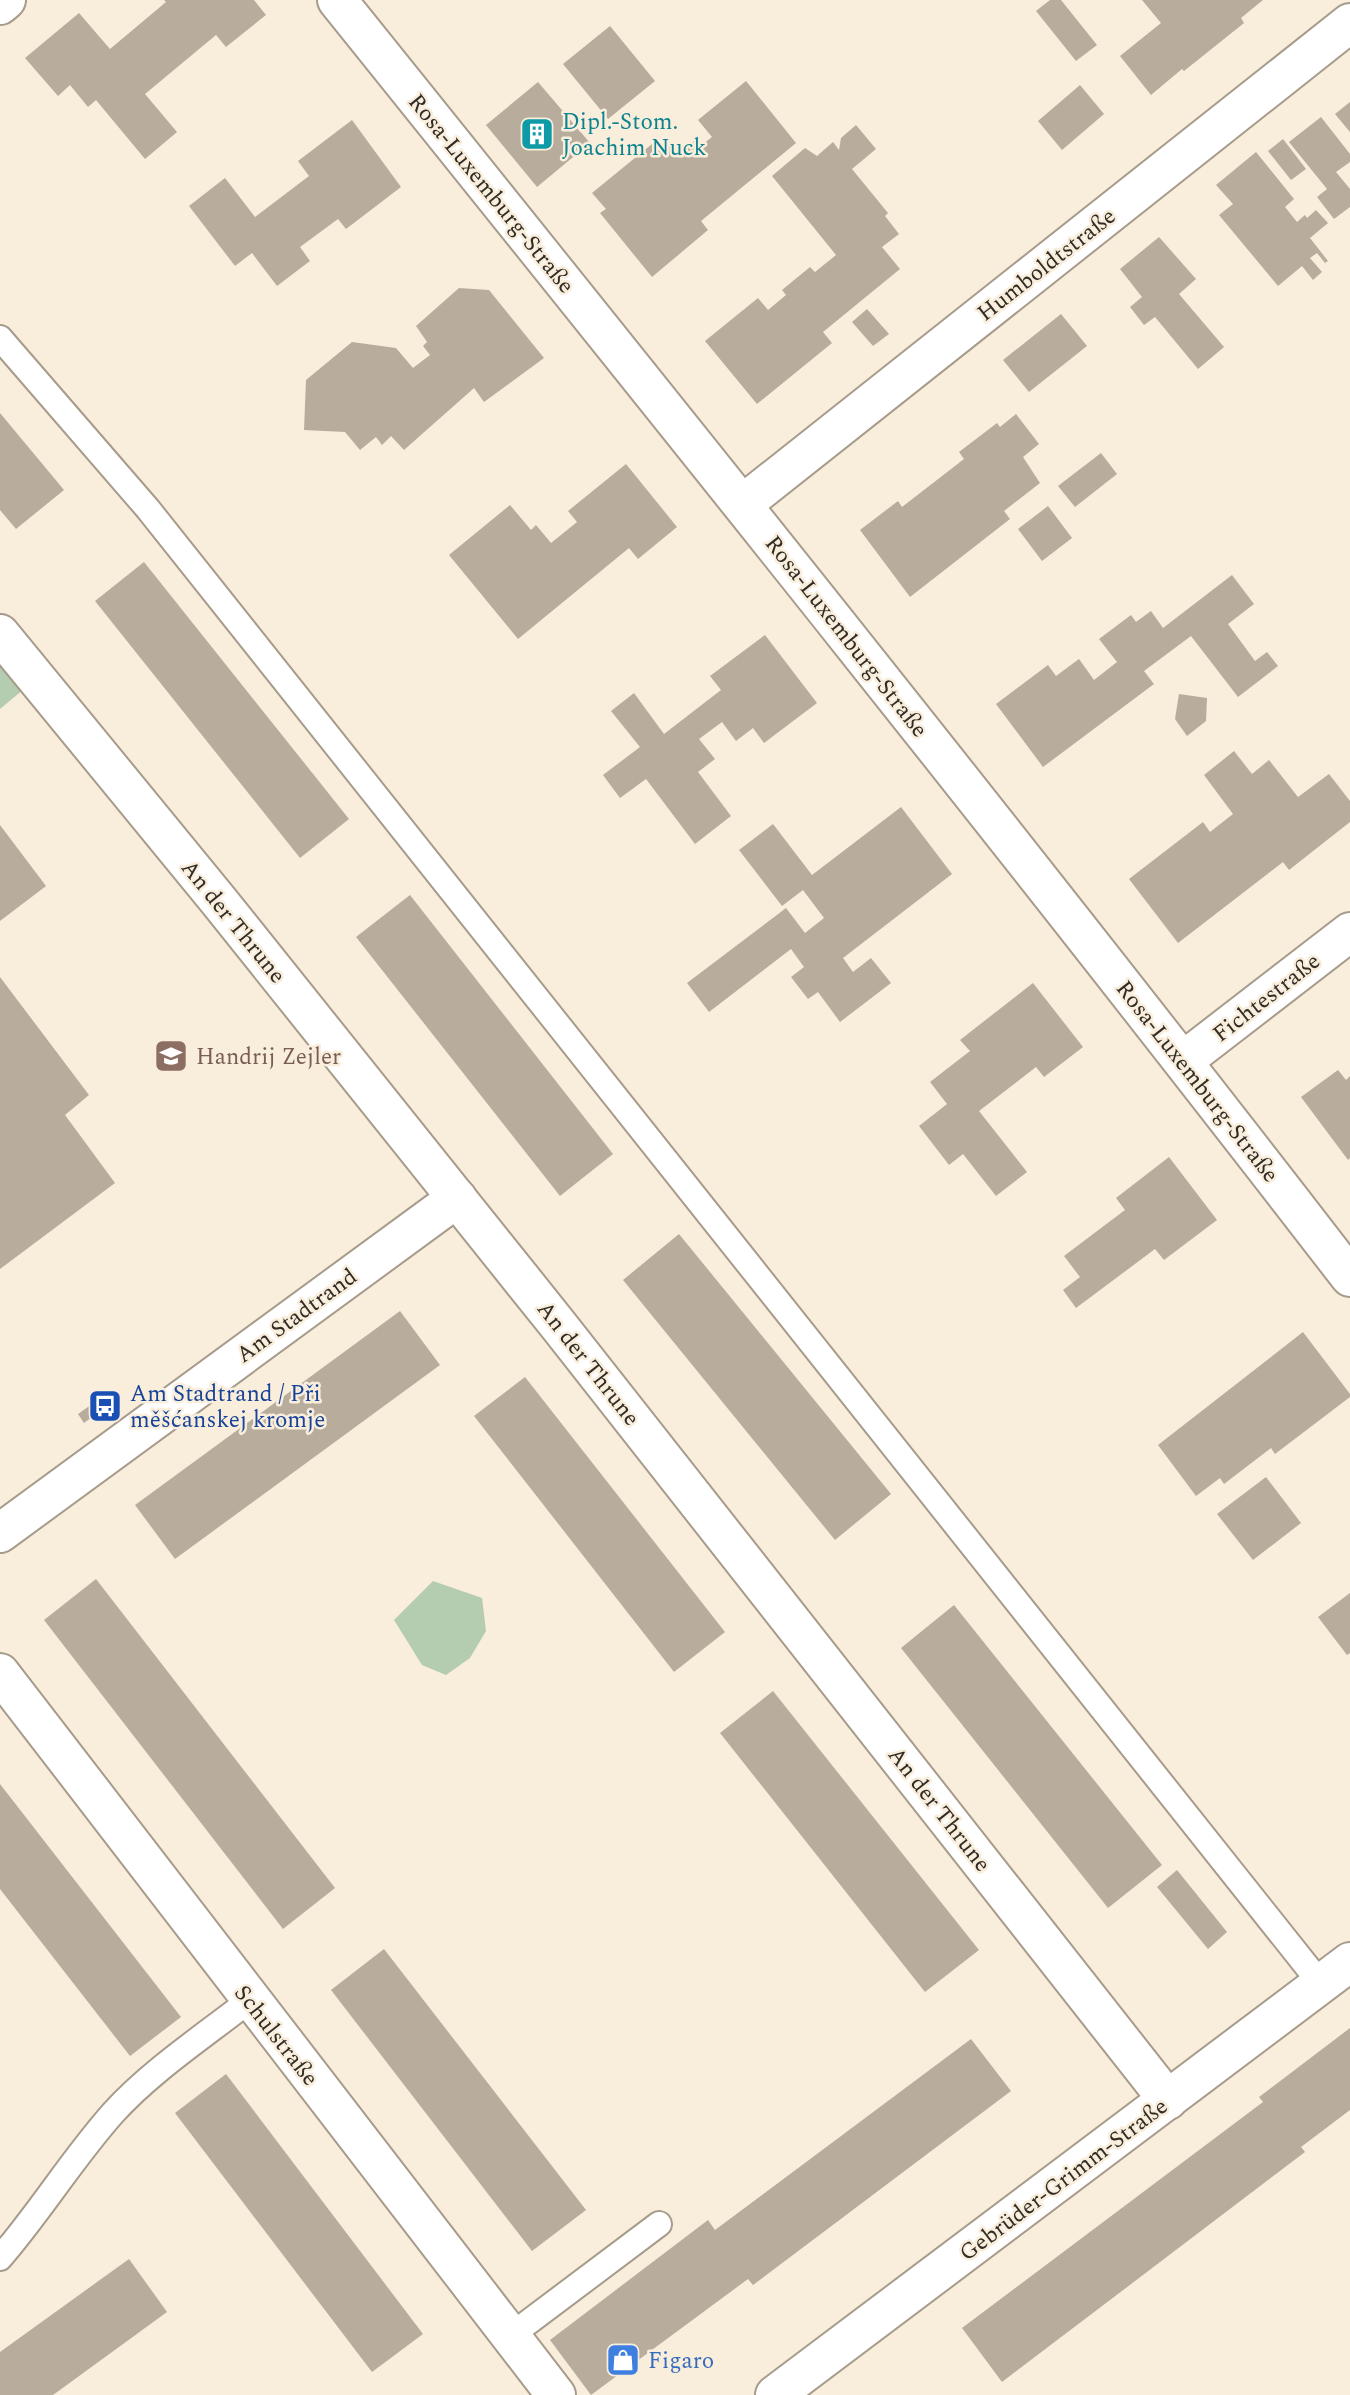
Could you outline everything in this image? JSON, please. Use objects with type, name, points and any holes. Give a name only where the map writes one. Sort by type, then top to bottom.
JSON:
[{"type":"street","points":[[0,5],[6,0]]},
{"type":"street","name":"Rosa-Luxemburg-Straße","points":[[337,0],[743,504],[1350,1277]]},
{"type":"street","name":"Humboldtstraße","points":[[743,504],[1350,23]]},
{"type":"street","name":"An der Thrune","points":[[0,634],[457,1198],[808,1640],[1168,2101]]},
{"type":"street","name":"Fichtestraße","points":[[1183,1061],[1350,932]]},
{"type":"street","name":"Am Stadtrand","points":[[0,1533],[457,1198]]},
{"type":"street","name":"Schulstraße","points":[[0,1673],[556,2395]]},
{"type":"street","name":"Gebrüder-Grimm-Straße","points":[[775,2395],[1335,1973]]},
{"type":"lane","points":[[0,338],[157,520],[1335,1973]]},
{"type":"lane","points":[[0,2258],[25,2229],[64,2173],[132,2093],[250,2000]]},
{"type":"lane","points":[[510,2336],[659,2224]]},
{"type":"green space","points":[[0,635],[36,679],[0,709]]},
{"type":"green space","points":[[433,1581],[482,1598],[486,1631],[470,1658],[446,1675],[422,1665],[394,1620]]},
{"type":"building","points":[[164,0],[254,0],[266,15],[226,47],[216,35],[145,94],[177,132],[145,159],[96,100],[88,107],[70,85],[58,96],[25,58],[79,13],[110,49],[166,2]]},
{"type":"building","points":[[1050,0],[1061,0],[1097,45],[1076,61],[1036,11]]},
{"type":"building","points":[[1142,0],[1263,0],[1241,18],[1244,23],[1151,95],[1120,56],[1161,23]]},
{"type":"building","points":[[610,26],[655,81],[608,119],[563,64]]},
{"type":"building","points":[[746,81],[796,143],[701,221],[708,230],[652,277],[600,213],[606,209],[592,193],[652,144],[670,144],[678,154],[694,141],[699,147],[712,137],[698,120]]},
{"type":"building","name":"Dipl.-Stom. Joachim Nuck","points":[[538,82],[590,143],[537,187],[486,125]]},
{"type":"building","points":[[1080,85],[1104,114],[1062,150],[1038,121]]},
{"type":"building","points":[[1350,102],[1350,132],[1335,114]]},
{"type":"building","points":[[1321,117],[1350,154],[1350,162],[1336,172],[1350,189],[1350,207],[1334,219],[1317,197],[1327,189],[1289,142]]},
{"type":"building","points":[[352,120],[401,187],[346,229],[338,219],[300,247],[310,261],[277,286],[252,253],[235,266],[189,206],[225,178],[255,217],[309,176],[298,161]]},
{"type":"building","points":[[856,125],[876,149],[852,169],[888,213],[885,216],[899,234],[882,247],[900,269],[823,332],[832,343],[757,404],[705,341],[758,298],[768,310],[786,295],[782,290],[810,267],[815,272],[836,255],[772,176],[805,148],[817,156],[833,142],[839,150],[841,138]]},
{"type":"building","points":[[1283,139],[1306,169],[1291,180],[1268,151]]},
{"type":"building","points":[[1256,152],[1294,199],[1285,207],[1297,222],[1316,210],[1328,223],[1310,238],[1328,261],[1325,263],[1317,253],[1310,258],[1322,272],[1313,280],[1302,266],[1278,286],[1219,215],[1233,204],[1216,185]]},
{"type":"building","points":[[1159,237],[1196,279],[1179,294],[1224,347],[1198,369],[1155,317],[1144,325],[1130,307],[1142,297],[1120,269]]},
{"type":"building","points":[[459,288],[489,290],[544,358],[484,402],[474,388],[404,450],[391,436],[382,445],[376,437],[360,450],[345,432],[304,430],[306,380],[352,342],[396,348],[413,368],[430,355],[423,346],[427,342],[416,326]]},
{"type":"building","points":[[867,309],[889,334],[873,346],[852,322]]},
{"type":"building","points":[[1061,314],[1087,346],[1029,392],[1003,360]]},
{"type":"building","points":[[0,413],[64,490],[16,529],[0,510]]},
{"type":"building","points":[[1016,414],[1039,444],[1023,457],[1040,483],[1004,511],[1010,519],[910,597],[860,530],[898,501],[902,507],[964,459],[959,452],[997,423],[1000,427]]},
{"type":"building","points":[[1101,453],[1117,474],[1075,507],[1058,486]]},
{"type":"building","points":[[626,464],[677,527],[638,559],[629,548],[518,639],[449,555],[510,505],[531,530],[536,525],[551,543],[577,522],[568,511]]},
{"type":"building","points":[[1048,506],[1072,538],[1042,561],[1018,529]]},
{"type":"building","points":[[144,562],[349,819],[300,858],[95,601]]},
{"type":"building","points":[[1232,575],[1254,604],[1228,624],[1255,661],[1267,652],[1278,666],[1238,697],[1191,636],[1144,671],[1154,684],[1043,767],[996,704],[1048,665],[1056,676],[1079,659],[1094,680],[1117,662],[1099,639],[1131,615],[1136,622],[1151,611],[1163,628]]},
{"type":"building","points":[[765,635],[817,703],[764,743],[753,728],[736,741],[722,722],[699,739],[715,759],[698,772],[731,816],[695,844],[646,779],[620,798],[603,775],[640,747],[611,711],[634,693],[664,734],[721,690],[710,676]]},
{"type":"building","points":[[1179,694],[1207,698],[1206,721],[1187,736],[1175,719]]},
{"type":"building","points":[[1234,751],[1252,774],[1269,760],[1298,797],[1329,774],[1350,801],[1350,822],[1289,870],[1283,862],[1178,943],[1129,879],[1203,822],[1210,832],[1233,814],[1204,775]]},
{"type":"building","points":[[901,807],[952,874],[843,958],[853,972],[871,958],[891,983],[840,1022],[818,992],[808,999],[791,977],[804,967],[791,949],[709,1012],[687,983],[786,908],[805,933],[824,918],[803,890],[782,906],[739,850],[773,824],[812,875]]},
{"type":"building","points":[[0,825],[46,886],[0,921]]},
{"type":"building","points":[[410,895],[613,1154],[560,1196],[356,937]]},
{"type":"building","points":[[0,977],[89,1095],[65,1115],[115,1183],[0,1269]]},
{"type":"building","points":[[1033,983],[1083,1047],[1044,1077],[1036,1067],[979,1111],[1027,1172],[996,1196],[963,1154],[949,1165],[919,1126],[947,1104],[930,1082],[970,1051],[960,1040]]},
{"type":"building","points":[[1338,1070],[1346,1080],[1350,1076],[1348,1160],[1301,1097]]},
{"type":"building","points":[[1169,1157],[1217,1220],[1164,1260],[1155,1249],[1076,1308],[1063,1290],[1080,1277],[1064,1256],[1125,1210],[1116,1198]]},
{"type":"building","points":[[679,1234],[891,1494],[835,1540],[623,1280]]},
{"type":"building","points":[[400,1311],[440,1365],[175,1559],[135,1505]]},
{"type":"building","points":[[1303,1332],[1350,1397],[1275,1454],[1271,1448],[1224,1484],[1220,1478],[1196,1496],[1158,1445]]},
{"type":"building","points":[[525,1377],[725,1632],[674,1672],[474,1416]]},
{"type":"building","points":[[95,1402],[101,1410],[84,1423],[78,1414]]},
{"type":"building","points":[[1266,1477],[1301,1523],[1253,1560],[1217,1514]]},
{"type":"building","points":[[96,1579],[335,1888],[283,1929],[44,1620]]},
{"type":"building","points":[[1350,1593],[1350,1653],[1347,1655],[1318,1617]]},
{"type":"building","points":[[954,1605],[1162,1865],[1108,1908],[901,1648]]},
{"type":"building","points":[[773,1691],[979,1950],[925,1992],[720,1733]]},
{"type":"building","points":[[0,1784],[181,2017],[130,2056],[0,1889]]},
{"type":"building","points":[[1177,1870],[1227,1932],[1208,1949],[1157,1887]]},
{"type":"building","points":[[384,1949],[586,2210],[532,2251],[331,1990]]},
{"type":"building","points":[[1350,2028],[1350,2110],[1301,2147],[1305,2152],[1002,2382],[962,2328],[1263,2102],[1259,2097]]},
{"type":"building","points":[[971,2039],[1011,2091],[753,2285],[748,2279],[591,2395],[550,2340],[708,2220],[715,2230]]},
{"type":"building","points":[[226,2074],[423,2334],[372,2372],[175,2113]]},
{"type":"building","points":[[129,2259],[167,2312],[53,2395],[0,2395],[0,2352]]},
{"type":"place","name":"Dipl.-Stom. Joachim Nuck","points":[[537,134]]},
{"type":"place","name":"Handrij Zejler","points":[[171,1056]]},
{"type":"place","name":"Am Stadtrand / Při měšćanskej kromje","points":[[105,1406]]},
{"type":"place","name":"Figaro","points":[[623,2360]]}]
